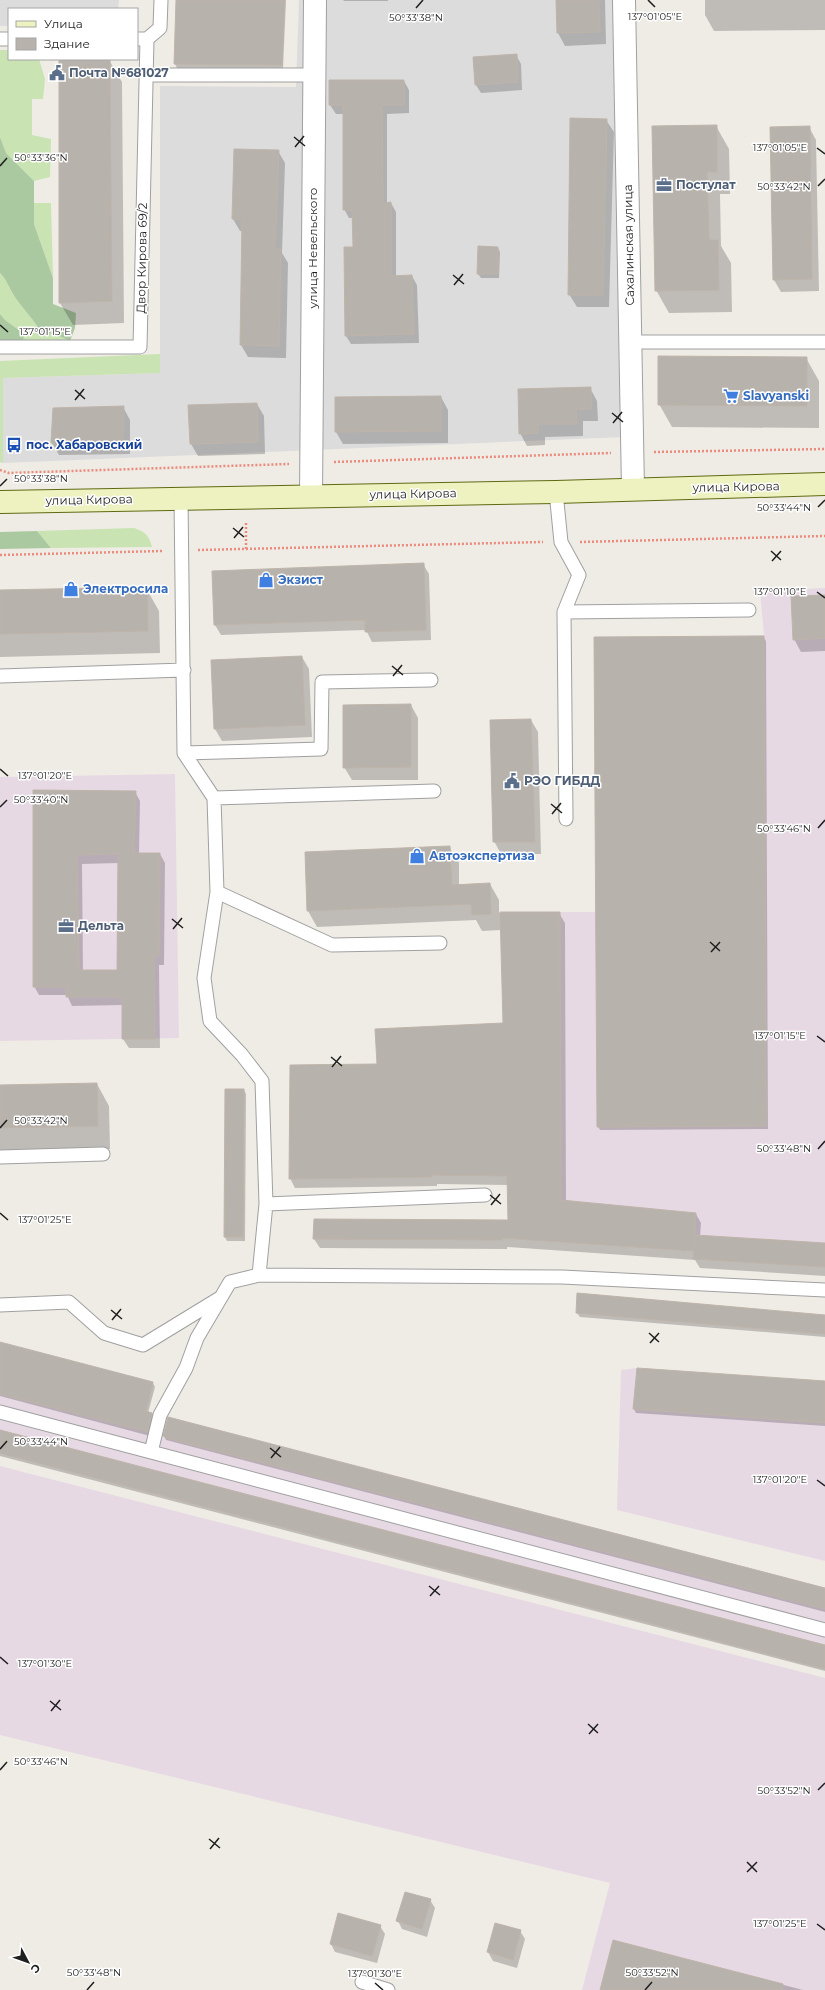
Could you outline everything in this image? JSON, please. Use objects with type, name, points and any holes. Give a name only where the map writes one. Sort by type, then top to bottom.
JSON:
[{"type":"main road","name":"улица Кирова","points":[[0,502],[556,492],[825,484]]},
{"type":"street","name":"улица Невельского","points":[[311,496],[315,0]]},
{"type":"street","name":"Сахалинская улица","points":[[624,0],[633,489]]},
{"type":"lane","points":[[142,39],[160,28],[161,0]]},
{"type":"lane","name":"Двор Кирова 69/2","points":[[0,347],[140,347],[146,74],[142,39]]},
{"type":"lane","points":[[146,74],[315,76]]},
{"type":"lane","points":[[630,342],[825,342]]},
{"type":"lane","points":[[556,492],[561,542],[579,575],[564,612],[566,819]]},
{"type":"lane","points":[[181,499],[184,752],[214,798],[217,892],[204,978],[210,1021],[242,1055],[262,1081],[266,1204],[259,1275]]},
{"type":"lane","points":[[564,612],[749,610]]},
{"type":"lane","points":[[0,676],[184,670]]},
{"type":"lane","points":[[184,752],[321,749],[322,682],[431,680]]},
{"type":"lane","points":[[214,798],[434,791]]},
{"type":"lane","points":[[217,892],[332,945],[440,943]]},
{"type":"lane","points":[[0,1157],[103,1154]]},
{"type":"lane","points":[[266,1204],[485,1195]]},
{"type":"lane","points":[[151,1452],[160,1415],[186,1368],[197,1338],[230,1282],[259,1275],[562,1277],[825,1290]]},
{"type":"lane","points":[[0,1305],[69,1302],[104,1332],[143,1345],[221,1298]]},
{"type":"lane","points":[[0,1412],[825,1630]]},
{"type":"lane","points":[[362,1982],[388,1990]]},
{"type":"path","points":[[0,470],[9,473],[633,452],[825,449]]},
{"type":"path","points":[[246,522],[246,549]]},
{"type":"path","points":[[0,555],[825,536]]},
{"type":"shaded area","points":[[0,0],[119,0],[118,8],[8,8],[8,26],[0,26]]},
{"type":"shaded area","points":[[299,0],[617,0],[624,437],[3,463],[3,378],[160,373],[160,86],[296,87]]},
{"type":"shaded area","points":[[825,588],[825,1243],[695,1235],[694,1251],[509,1238],[500,912],[595,912],[595,638],[764,635],[760,591]]},
{"type":"shaded area","points":[[175,774],[179,1038],[0,1041],[0,777]]},
{"type":"shaded area","points":[[0,1342],[153,1382],[146,1411],[825,1588],[825,1669],[0,1453]]},
{"type":"shaded area","points":[[637,1368],[825,1381],[825,1561],[617,1510],[621,1370]]},
{"type":"shaded area","points":[[0,1466],[825,1678],[825,1990],[582,1990],[610,1883],[0,1735]]},
{"type":"green space","points":[[0,50],[8,50],[8,60],[39,60],[45,79],[43,99],[32,99],[32,135],[51,139],[50,177],[34,181],[6,153],[0,137]]},
{"type":"green space","points":[[0,137],[6,153],[34,181],[34,224],[53,278],[53,304],[76,313],[75,328],[70,341],[57,335],[41,332],[15,297],[0,273]]},
{"type":"green space","points":[[34,203],[51,203],[53,278],[34,224]]},
{"type":"green space","points":[[0,273],[15,297],[41,332],[57,335],[70,341],[23,341],[23,334],[5,320],[0,314]]},
{"type":"green space","points":[[0,314],[5,320],[24,334],[23,341],[0,341]]},
{"type":"green space","points":[[160,354],[160,373],[3,378],[3,463],[0,462],[0,361]]},
{"type":"green space","points":[[134,528],[146,534],[152,547],[51,548],[37,531]]},
{"type":"green space","points":[[37,531],[51,548],[0,549],[0,532]]},
{"type":"building","points":[[176,0],[285,0],[282,65],[174,64]]},
{"type":"building","points":[[556,0],[599,0],[600,32],[557,33]]},
{"type":"building","points":[[517,54],[518,82],[475,85],[473,57]]},
{"type":"building","points":[[59,60],[110,60],[112,301],[59,303]]},
{"type":"building","points":[[329,80],[404,80],[404,105],[382,105],[383,203],[391,202],[391,276],[412,275],[414,334],[345,336],[344,247],[353,247],[352,210],[343,210],[343,105],[329,105]]},
{"type":"building","points":[[570,118],[607,119],[603,295],[568,295]]},
{"type":"building","points":[[717,125],[717,172],[707,172],[709,240],[718,240],[719,290],[655,291],[652,126]]},
{"type":"building","points":[[810,126],[812,279],[773,280],[770,127]]},
{"type":"building","points":[[234,149],[279,150],[275,249],[281,249],[279,346],[240,345],[242,220],[232,219]]},
{"type":"building","points":[[478,246],[498,247],[498,274],[477,274]]},
{"type":"building","points":[[658,356],[807,357],[807,406],[658,405]]},
{"type":"building","points":[[591,387],[591,409],[576,409],[577,424],[538,424],[538,433],[519,434],[518,389]]},
{"type":"building","points":[[441,396],[441,431],[335,432],[335,397]]},
{"type":"building","points":[[257,403],[258,442],[190,444],[188,405]]},
{"type":"building","points":[[124,406],[123,442],[51,443],[53,408]]},
{"type":"building","points":[[424,563],[426,630],[365,632],[365,620],[214,625],[212,571]]},
{"type":"building","points":[[147,587],[148,631],[0,634],[0,590]]},
{"type":"building","points":[[825,595],[825,638],[793,640],[791,596]]},
{"type":"building","points":[[764,636],[766,1126],[597,1127],[594,637]]},
{"type":"building","points":[[302,656],[305,725],[214,729],[211,660]]},
{"type":"building","points":[[411,704],[411,767],[343,768],[343,705]]},
{"type":"building","name":"РЭО ГИБДД","points":[[531,719],[535,842],[493,842],[490,720]]},
{"type":"building","points":[[33,790],[136,791],[134,853],[160,853],[159,956],[154,956],[155,1039],[122,1039],[122,997],[66,997],[66,987],[33,987]],"holes":[[[118,854],[117,970],[79,970],[77,855]]]},
{"type":"building","points":[[450,846],[452,885],[490,883],[491,914],[472,915],[471,904],[307,911],[305,852]]},
{"type":"building","points":[[500,912],[560,912],[561,1200],[696,1213],[694,1248],[695,1235],[825,1243],[825,1267],[693,1259],[694,1251],[502,1238],[502,1240],[313,1239],[314,1219],[508,1220],[507,1176],[432,1175],[432,1177],[289,1179],[290,1065],[377,1064],[375,1029],[503,1023]]},
{"type":"building","points":[[97,1083],[98,1126],[0,1128],[0,1085]]},
{"type":"building","points":[[225,1089],[244,1089],[243,1237],[224,1237]]},
{"type":"building","points":[[577,1293],[825,1315],[825,1334],[576,1313]]},
{"type":"building","points":[[0,1342],[153,1382],[146,1411],[152,1413],[148,1432],[0,1394]]},
{"type":"building","points":[[637,1368],[825,1381],[825,1423],[633,1409]]},
{"type":"building","points":[[168,1417],[825,1588],[825,1609],[167,1438],[163,1436]]},
{"type":"building","points":[[0,1430],[825,1645],[825,1669],[0,1453]]},
{"type":"building","points":[[405,1892],[431,1899],[422,1929],[396,1921]]},
{"type":"building","points":[[338,1913],[381,1925],[372,1956],[330,1944]]},
{"type":"building","points":[[495,1923],[521,1930],[513,1960],[487,1952]]},
{"type":"building","points":[[613,1940],[783,1984],[782,1990],[600,1990]]},
{"type":"place","name":"Почта №681027","points":[[57,73]]},
{"type":"place","name":"Постулат","points":[[664,185]]},
{"type":"place","name":"Slavyanski","points":[[731,396]]},
{"type":"place","name":"пос. Хабаровский","points":[[14,445]]},
{"type":"place","name":"Экзист","points":[[266,580]]},
{"type":"place","name":"Электросила","points":[[71,589]]},
{"type":"place","name":"РЭО ГИБДД","points":[[512,781]]},
{"type":"place","name":"Автоэкспертиза","points":[[417,856]]},
{"type":"place","name":"Дельта","points":[[66,926]]}]
